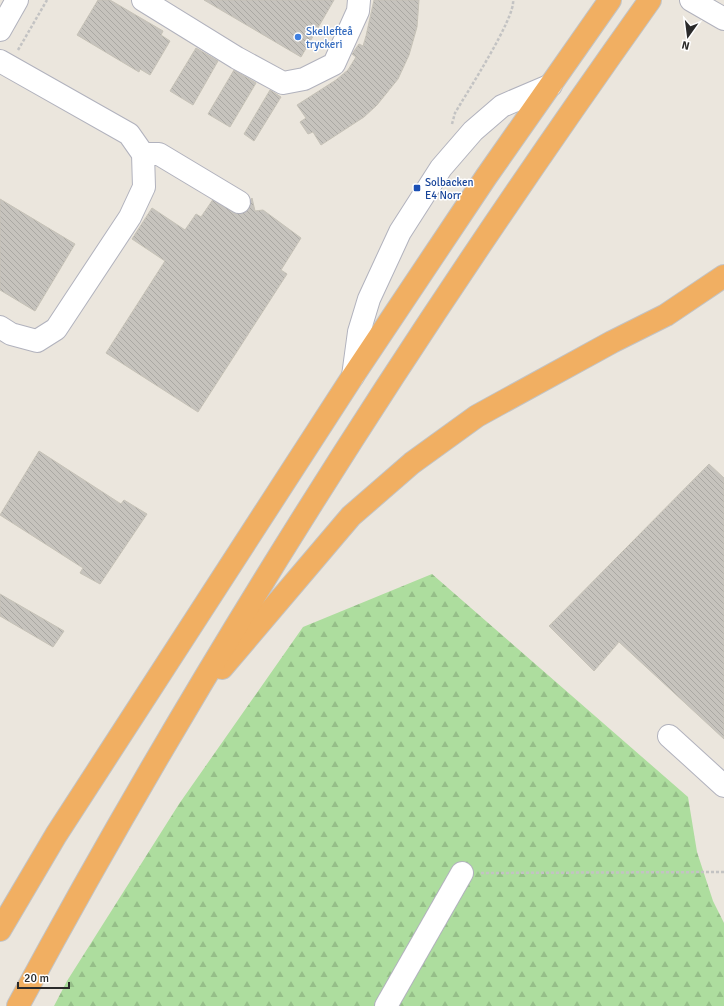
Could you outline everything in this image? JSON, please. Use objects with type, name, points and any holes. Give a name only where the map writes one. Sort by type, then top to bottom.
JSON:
[{"type":"highway","points":[[18,1006],[99,858],[238,620],[390,380],[513,197],[650,0]]},
{"type":"highway","points":[[0,930],[56,835],[353,376],[486,177],[609,1]]},
{"type":"highway","points":[[179,720],[351,516],[412,463],[477,416],[612,342],[666,315],[724,276]]},
{"type":"street","points":[[0,30],[17,0]]},
{"type":"street","points":[[143,0],[237,58],[283,83],[304,79],[334,64],[358,11],[359,0]]},
{"type":"street","points":[[692,0],[724,19]]},
{"type":"street","points":[[0,327],[12,334],[37,341],[56,329],[130,218],[144,186],[143,154],[129,134],[4,64]]},
{"type":"street","points":[[353,376],[359,332],[369,300],[400,232],[441,168],[473,131],[502,106],[551,85]]},
{"type":"street","points":[[143,154],[160,154],[239,202]]},
{"type":"street","points":[[669,736],[724,786]]},
{"type":"street","points":[[386,1006],[462,873]]},
{"type":"path","points":[[4,64],[47,0]]},
{"type":"path","points":[[452,127],[455,113],[505,25],[514,4],[513,0]]},
{"type":"path","points":[[462,873],[724,872]]},
{"type":"green space","points":[[432,574],[688,797],[697,852],[713,901],[724,923],[724,1006],[54,1006],[67,981],[179,804],[303,627]]},
{"type":"building","points":[[98,0],[110,0],[163,31],[161,35],[170,41],[150,75],[140,69],[139,72],[77,35]]},
{"type":"building","points":[[204,0],[334,0],[301,57]]},
{"type":"building","points":[[374,0],[419,0],[417,27],[409,55],[398,79],[377,105],[364,117],[321,145],[313,132],[308,134],[300,122],[306,118],[297,105],[336,80],[348,70],[356,57],[352,54],[359,44],[363,46]]},
{"type":"building","points":[[196,48],[218,61],[193,105],[170,91]]},
{"type":"building","points":[[234,70],[256,83],[230,127],[208,114]]},
{"type":"building","points":[[270,90],[281,97],[254,141],[244,134]]},
{"type":"building","points":[[216,195],[242,213],[252,198],[255,211],[263,210],[301,238],[281,270],[287,274],[198,412],[106,353],[165,261],[132,239],[152,208],[185,230],[196,214],[201,217]]},
{"type":"building","points":[[0,199],[75,244],[35,311],[0,290]]},
{"type":"building","points":[[39,451],[121,504],[124,500],[147,514],[100,584],[80,573],[83,568],[0,515]]},
{"type":"building","points":[[709,464],[724,478],[724,739],[619,642],[594,671],[549,626]]},
{"type":"building","points":[[0,594],[64,631],[53,647],[0,616]]},
{"type":"place","name":"Skellefteå tryckeri","points":[[298,37]]},
{"type":"place","name":"Solbacken E4 Norr","points":[[417,188]]}]
